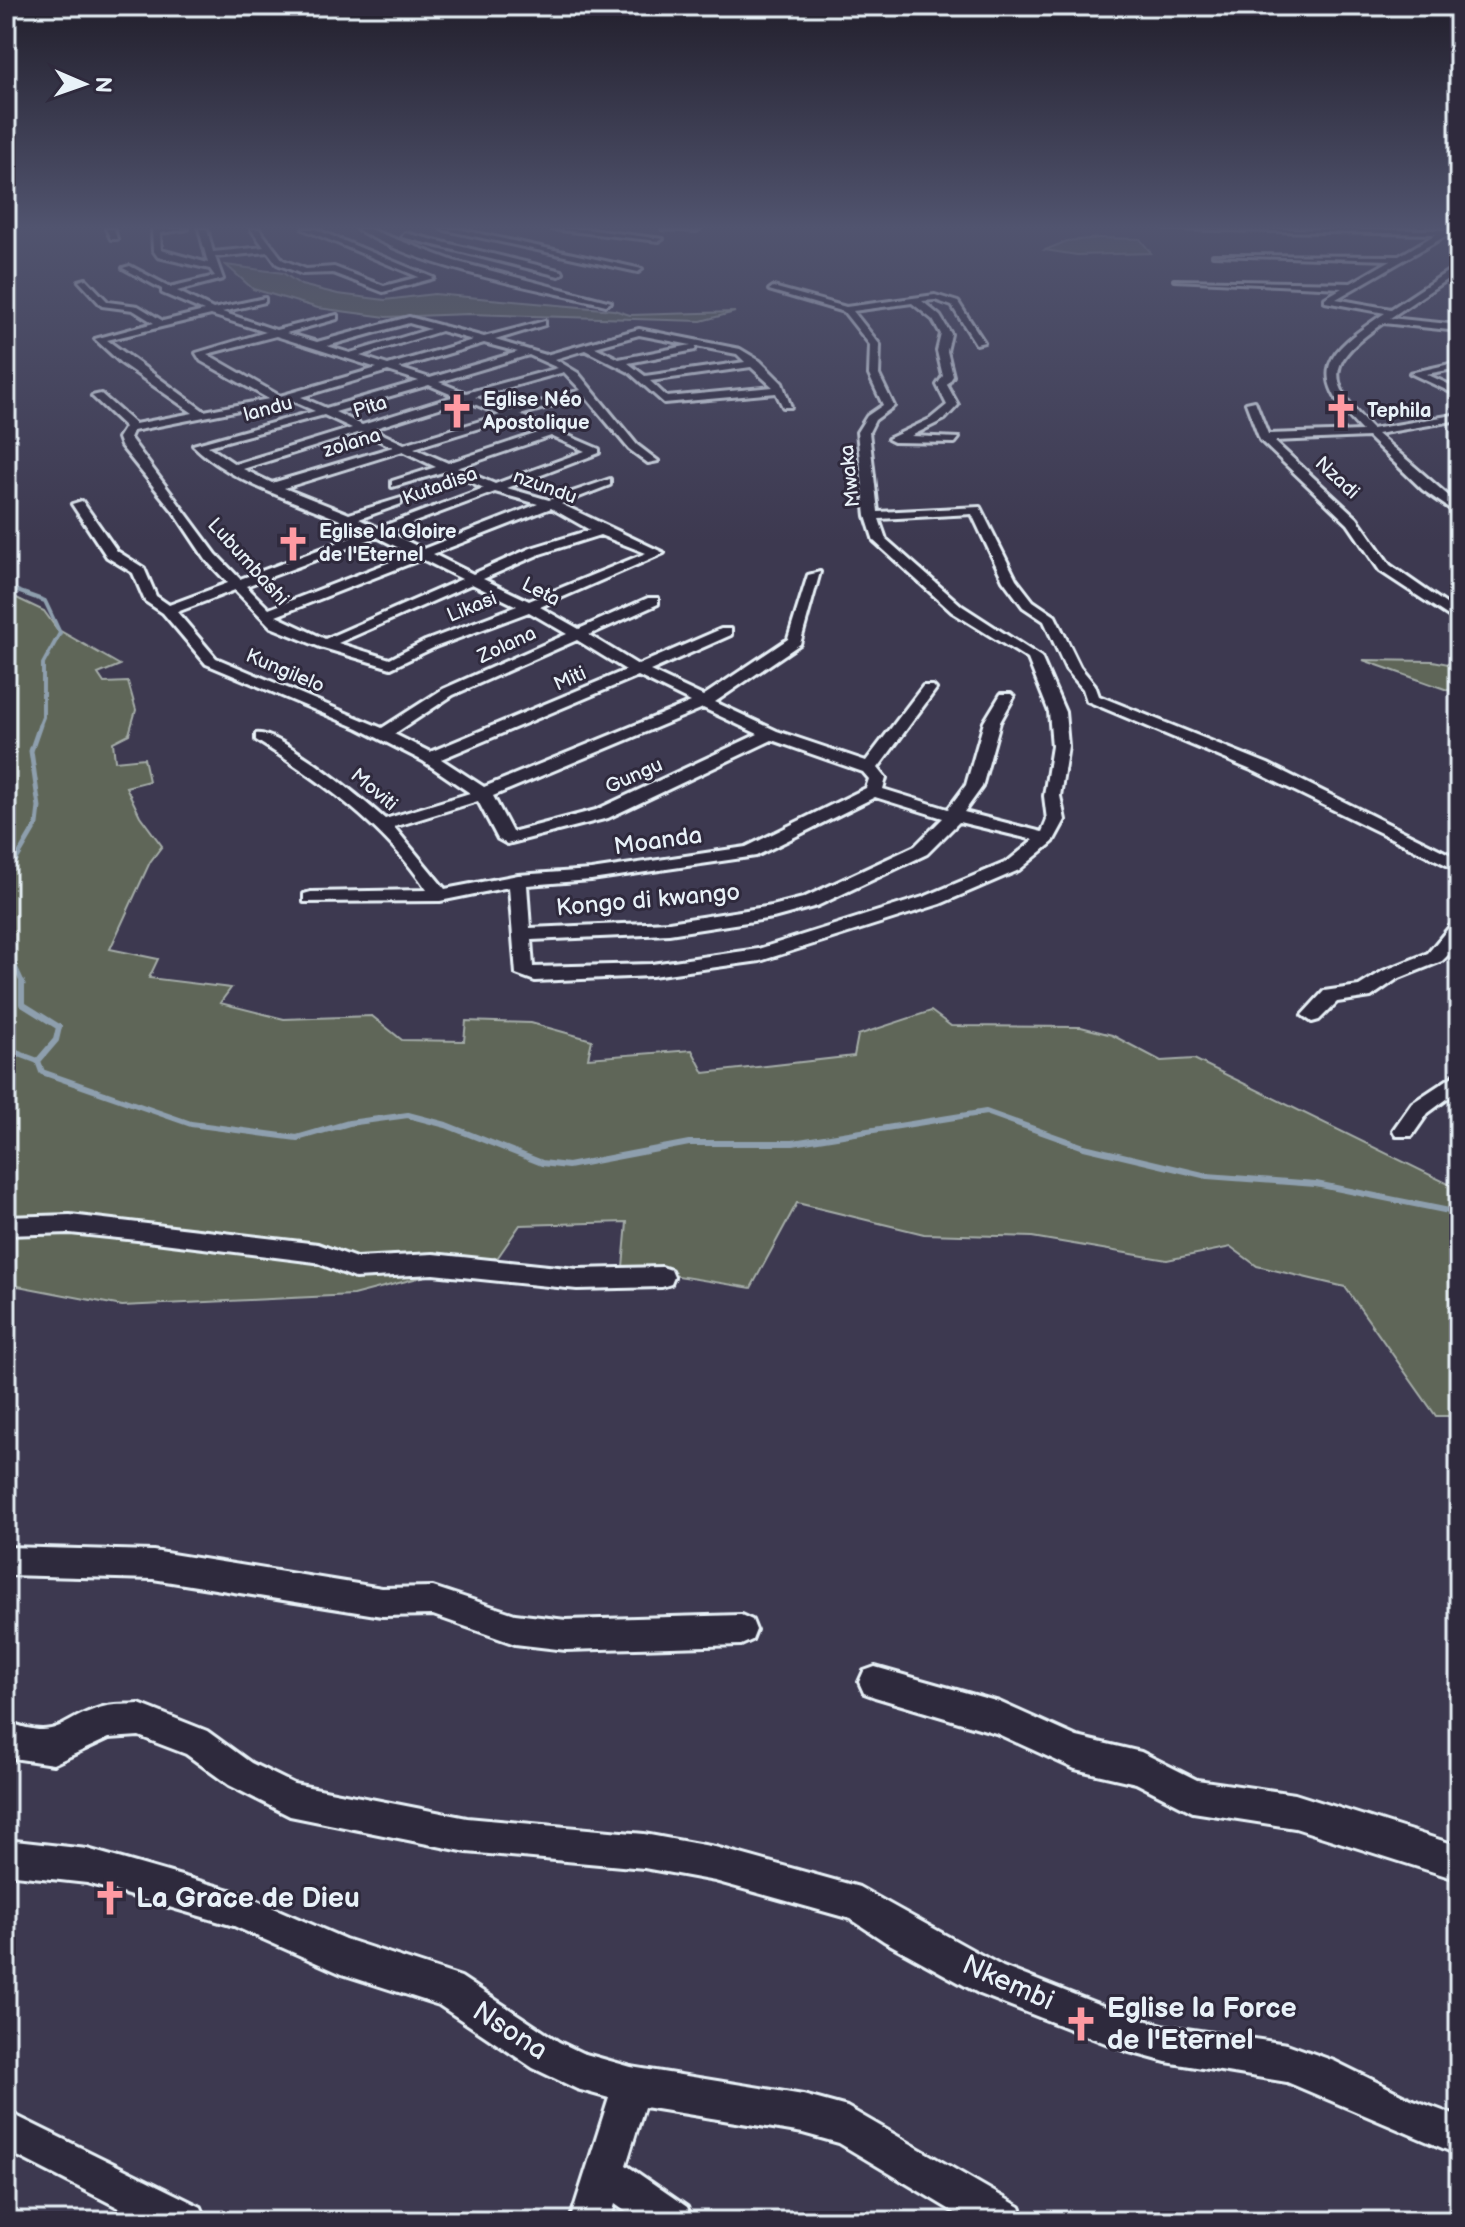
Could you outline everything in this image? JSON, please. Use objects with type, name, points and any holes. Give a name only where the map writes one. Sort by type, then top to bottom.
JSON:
[{"type":"street","points":[[127,333],[100,339],[125,361],[202,415]]},
{"type":"street","points":[[274,333],[429,381],[553,432]]},
{"type":"street","points":[[315,346],[358,333]]},
{"type":"street","points":[[348,356],[427,333]]},
{"type":"street","points":[[456,333],[530,352],[566,369],[589,391],[633,447],[652,461]]},
{"type":"street","points":[[129,429],[285,398],[508,333]]},
{"type":"street","points":[[546,358],[636,333]]},
{"type":"street","points":[[643,333],[740,352],[756,363],[781,389],[787,405]]},
{"type":"street","name":"Mwaka","points":[[865,333],[875,345],[874,375],[889,406],[871,418],[863,432],[872,516],[880,541],[957,609],[1027,650],[1036,664]]},
{"type":"street","points":[[894,439],[906,432],[924,429],[953,405],[942,385],[948,376],[942,351],[945,333]]},
{"type":"street","points":[[974,333],[979,342]]},
{"type":"street","points":[[1364,333],[1341,349],[1336,367],[1338,399],[1430,492],[1459,511]]},
{"type":"street","name":"nzundu","points":[[277,334],[201,353],[205,359],[285,398],[328,411],[365,427],[493,488],[554,505],[600,530],[657,553]]},
{"type":"street","points":[[619,362],[704,346]]},
{"type":"street","points":[[587,347],[619,362],[644,379],[664,400],[781,389]]},
{"type":"street","name":"landu","points":[[199,445],[530,352]]},
{"type":"street","points":[[644,379],[756,363]]},
{"type":"street","points":[[1459,365],[1415,373],[1459,393]]},
{"type":"street","name":"Pita","points":[[232,469],[465,396],[566,369]]},
{"type":"street","name":"zolana","points":[[269,488],[589,391]]},
{"type":"street","name":"Lubumbashi","points":[[97,396],[131,426],[124,438],[127,446],[179,510],[211,557],[276,624],[325,644],[393,663]]},
{"type":"street","points":[[1251,403],[1264,438]]},
{"type":"street","name":"Nzadi","points":[[1264,438],[1370,434],[1379,429],[1459,417]]},
{"type":"street","points":[[396,484],[553,432]]},
{"type":"street","name":"Kutadisa","points":[[168,610],[235,582],[592,453],[594,449],[553,432]]},
{"type":"street","points":[[865,438],[955,440]]},
{"type":"street","name":"Nzadi","points":[[1264,438],[1360,528],[1385,568],[1459,619]]},
{"type":"street","name":"Leta","points":[[199,445],[232,469],[269,488],[302,497],[349,518],[526,606],[636,670],[771,734],[869,768]]},
{"type":"street","points":[[267,615],[419,554],[554,505],[606,482]]},
{"type":"street","points":[[349,518],[397,501]]},
{"type":"street","name":"Kungilelo","points":[[78,504],[112,554],[139,571],[150,598],[168,610],[211,661],[383,734],[429,758],[483,794],[507,839]]},
{"type":"street","points":[[518,880],[523,970],[535,975],[643,970],[741,960],[933,900],[1013,866],[1047,838],[1056,820],[1052,796],[1073,669],[1050,619],[1028,604],[1010,580],[976,510],[872,516]]},
{"type":"street","points":[[325,644],[536,551],[560,546],[600,530]]},
{"type":"street","name":"Likasi","points":[[393,663],[430,644],[657,553]]},
{"type":"street","points":[[383,825],[483,794],[704,702],[795,641],[815,575]]},
{"type":"street","name":"Zolana","points":[[383,734],[448,692],[653,601]]},
{"type":"street","name":"Miti","points":[[429,758],[510,727],[726,632]]},
{"type":"street","points":[[1036,664],[1070,690]]},
{"type":"street","points":[[1036,664],[1049,678],[1070,690],[1259,767],[1339,806],[1392,837],[1459,866]]},
{"type":"street","points":[[928,689],[869,768],[878,778],[874,791],[1047,838]]},
{"type":"street","name":"Kongo di kwango","points":[[522,934],[581,934],[596,930],[700,925],[810,902],[921,850],[948,825],[953,813],[974,787],[992,722],[1006,697]]},
{"type":"street","name":"Gungu","points":[[507,839],[602,814],[771,734]]},
{"type":"street","name":"Moviti","points":[[262,737],[302,762],[383,825],[426,872],[440,895]]},
{"type":"street","name":"Moanda","points":[[311,898],[440,895],[518,880],[591,875],[750,852],[807,827],[874,791]]},
{"type":"street","points":[[1312,1015],[1331,996],[1364,992],[1390,975],[1452,950],[1459,928]]},
{"type":"street","points":[[1404,1130],[1420,1108],[1459,1079]]},
{"type":"street","points":[[6,1226],[70,1224],[147,1232],[318,1253],[355,1268],[433,1264],[577,1279],[662,1277]]},
{"type":"street","points":[[6,1561],[153,1565],[382,1602],[433,1601],[457,1606],[515,1629],[566,1635],[741,1630]]},
{"type":"street","points":[[875,1682],[999,1718],[1075,1753],[1141,1768],[1193,1796],[1295,1811],[1459,1863]]},
{"type":"street","name":"Nkembi","points":[[6,1737],[16,1745],[53,1748],[107,1722],[139,1720],[196,1742],[240,1774],[290,1800],[454,1833],[516,1842],[633,1849],[699,1862],[859,1904],[993,1981],[1126,2033],[1166,2044],[1287,2063],[1321,2074],[1402,2114],[1459,2136]]},
{"type":"street","name":"Nsona","points":[[6,1857],[87,1866],[237,1909],[342,1956],[448,1990],[546,2055],[577,2070],[631,2086],[803,2114],[847,2126],[1006,2221]]},
{"type":"street","points":[[590,2221],[631,2086]]},
{"type":"street","points":[[6,2130],[187,2221]]},
{"type":"street","points":[[605,2173],[673,2221]]},
{"type":"green space","points":[[6,593],[44,611],[57,629],[120,665],[98,674],[104,683],[128,682],[136,710],[129,734],[113,742],[115,761],[144,758],[149,781],[126,787],[140,816],[162,846],[150,862],[110,949],[158,959],[149,978],[231,988],[220,1003],[284,1019],[372,1016],[402,1040],[464,1041],[466,1021],[531,1023],[592,1040],[588,1058],[692,1050],[704,1073],[854,1056],[858,1035],[931,1011],[951,1026],[1081,1027],[1112,1035],[1161,1061],[1194,1059],[1459,1189],[1459,1416],[1436,1416],[1345,1287],[1257,1266],[1231,1247],[1167,1260],[1032,1237],[924,1234],[797,1203],[751,1288],[623,1267],[627,1222],[520,1225],[498,1257],[353,1295],[122,1306],[18,1286],[6,1287]]},
{"type":"green space","points":[[1363,660],[1433,661],[1459,666],[1459,694]]},
{"type":"waterway","points":[[6,587],[45,601],[60,633],[43,664],[43,717],[39,727]]},
{"type":"waterway","points":[[6,877],[37,824],[39,807],[31,751],[40,725]]},
{"type":"waterway","points":[[6,958],[12,960],[23,984]]},
{"type":"waterway","points":[[22,982],[22,1004],[59,1027],[56,1040],[38,1061]]},
{"type":"waterway","points":[[6,1049],[38,1061]]},
{"type":"waterway","points":[[38,1061],[42,1072],[191,1124],[297,1138],[349,1123],[408,1115],[446,1125],[542,1163],[568,1166],[689,1143],[793,1143],[986,1112],[1084,1147],[1207,1176],[1316,1184],[1459,1213]]},
{"type":"place","name":"Eglise Néo Apostolique","points":[[457,411]]},
{"type":"place","name":"Tephila","points":[[1341,411]]},
{"type":"place","name":"Eglise la Gloire de l'Eternel","points":[[293,544]]},
{"type":"place","name":"La Grace de Dieu","points":[[110,1898]]},
{"type":"place","name":"Eglise la Force de l'Eternel","points":[[1081,2024]]}]
